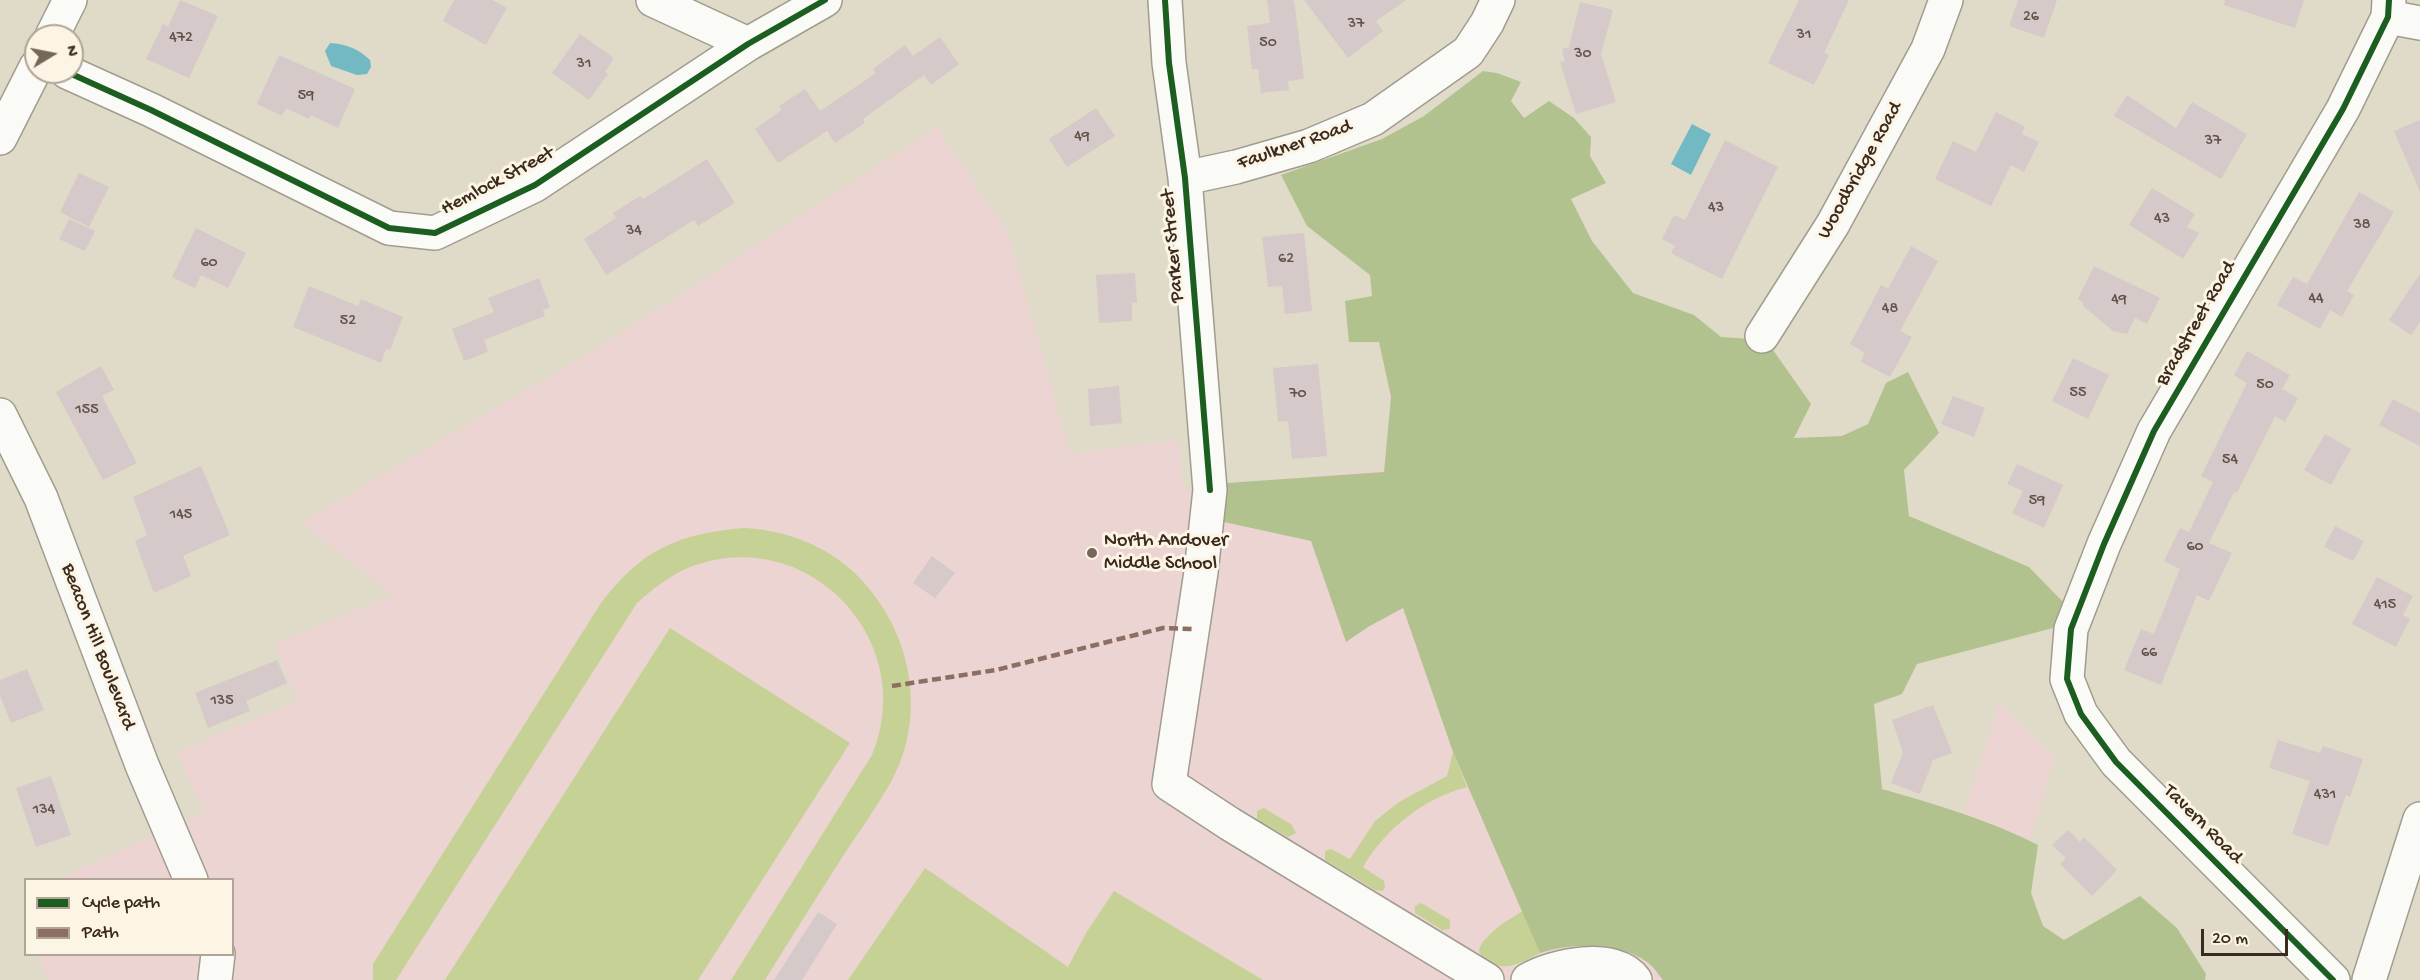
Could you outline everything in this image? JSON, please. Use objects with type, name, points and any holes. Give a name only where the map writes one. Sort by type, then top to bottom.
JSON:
[{"type":"street","points":[[58,24],[70,0]]},
{"type":"street","points":[[653,0],[748,44]]},
{"type":"street","name":"Hemlock Street","points":[[84,80],[151,110],[389,228],[435,233],[535,185],[748,44],[825,0]]},
{"type":"street","name":"Parker Street","points":[[1165,0],[1168,63],[1185,178],[1210,490],[1201,572],[1169,784],[1230,824],[1486,980]]},
{"type":"street","name":"Faulkner Road","points":[[1185,178],[1236,167],[1309,146],[1373,119],[1468,51],[1498,0]]},
{"type":"street","name":"Woodbridge Road","points":[[1762,336],[1833,224],[1928,49],[1946,0]]},
{"type":"street","points":[[2389,9],[2420,23]]},
{"type":"street","name":"Bradstreet Road","points":[[2067,679],[2072,629],[2104,544],[2154,431],[2343,109],[2389,9]]},
{"type":"street","points":[[0,138],[28,84]]},
{"type":"street","name":"Beacon Hill Boulevard","points":[[0,416],[41,498],[142,765],[191,878]]},
{"type":"street","name":"Tavern Road","points":[[2067,679],[2081,714],[2116,762],[2333,980]]},
{"type":"street","points":[[2369,980],[2420,819]]},
{"type":"street","points":[[215,980],[218,956]]},
{"type":"street","points":[[1528,980],[1574,963],[1614,967],[1635,980]]},
{"type":"shaded area","name":"North Andover Middle School","points":[[937,127],[1008,233],[1070,453],[1179,440],[1184,490],[1394,467],[1385,339],[1798,836],[1943,879],[1999,702],[2055,758],[1987,980],[48,980],[38,956],[234,956],[234,878],[59,878],[204,813],[177,752],[297,701],[275,644],[392,595],[301,523],[602,345]]},
{"type":"green space","points":[[1483,71],[1497,73],[1521,82],[1511,101],[1524,118],[1549,101],[1574,118],[1591,137],[1590,156],[1606,183],[1571,199],[1592,241],[1633,293],[1694,315],[1721,337],[1766,340],[1811,404],[1794,438],[1842,436],[1868,424],[1886,383],[1908,372],[1939,433],[1904,470],[1909,516],[2029,567],[2064,603],[2053,628],[1917,664],[1902,694],[1874,704],[1882,789],[1981,820],[2038,845],[2031,893],[2043,926],[2064,940],[2140,896],[2177,928],[2206,974],[2205,980],[1663,980],[1647,962],[1623,951],[1580,946],[1540,953],[1453,752],[1403,608],[1346,642],[1311,541],[1224,522],[1227,483],[1384,472],[1391,397],[1379,342],[1349,342],[1345,301],[1372,296],[1370,275],[1307,226],[1281,175],[1382,139],[1424,116]]},
{"type":"green space","points":[[745,528],[800,539],[833,556],[862,580],[888,615],[906,661],[910,685],[911,709],[908,734],[902,757],[892,780],[765,980],[731,980],[872,755],[883,712],[880,671],[866,633],[843,601],[812,576],[775,561],[733,557],[683,570],[637,603],[396,980],[373,980],[373,964],[601,603],[616,584],[647,557],[664,547],[700,534]]},
{"type":"green space","points":[[670,628],[850,743],[698,980],[445,980]]},
{"type":"green space","points":[[1453,752],[1467,787],[1421,807],[1394,828],[1372,853],[1363,867],[1384,881],[1385,888],[1382,891],[1375,890],[1325,860],[1325,851],[1331,849],[1350,859],[1375,821],[1399,802],[1447,776]]},
{"type":"green space","points":[[1264,808],[1292,825],[1296,833],[1288,837],[1257,820],[1257,811]]},
{"type":"green space","points":[[925,868],[1068,967],[1086,933],[1114,891],[1263,980],[848,980]]},
{"type":"green space","points":[[1421,903],[1450,920],[1450,929],[1442,930],[1415,913],[1415,906]]},
{"type":"green space","points":[[1523,911],[1540,953],[1508,966],[1493,964],[1479,952],[1480,947],[1489,935],[1503,923]]},
{"type":"water","points":[[330,43],[352,48],[366,56],[370,60],[371,67],[367,74],[357,75],[331,66],[325,51]]},
{"type":"water","points":[[1692,124],[1711,134],[1691,175],[1671,164]]},
{"type":"building","points":[[180,0],[218,16],[189,78],[146,59],[163,24],[168,27]]},
{"type":"building","points":[[454,0],[492,0],[507,8],[486,45],[443,21]]},
{"type":"building","points":[[1267,0],[1294,0],[1304,79],[1288,81],[1289,90],[1261,93],[1258,69],[1252,69],[1247,26],[1270,23]]},
{"type":"building","points":[[1304,0],[1406,0],[1376,21],[1383,31],[1348,58]]},
{"type":"building","points":[[1799,0],[1849,0],[1824,53],[1829,55],[1814,85],[1768,63]]},
{"type":"building","points":[[2018,0],[2057,0],[2044,38],[2009,26]]},
{"type":"building","points":[[2225,0],[2304,0],[2295,28],[2224,5]]},
{"type":"building","points":[[1580,2],[1613,10],[1601,54],[1616,102],[1576,114],[1560,62],[1565,61],[1562,49],[1569,47]]},
{"type":"building","points":[[580,34],[614,58],[605,72],[608,74],[589,100],[552,73]]},
{"type":"building","points":[[940,37],[959,64],[931,85],[924,75],[863,119],[865,123],[835,143],[827,131],[778,163],[755,129],[782,110],[779,106],[805,89],[820,111],[876,73],[873,69],[905,45],[913,56]]},
{"type":"building","points":[[279,55],[355,89],[338,128],[311,115],[309,119],[286,108],[282,116],[257,104]]},
{"type":"building","points":[[2127,95],[2176,128],[2192,102],[2247,134],[2221,179],[2114,116]]},
{"type":"building","points":[[1096,108],[1115,136],[1067,167],[1049,139]]},
{"type":"building","points":[[1996,112],[2025,127],[2022,134],[2039,142],[2024,172],[2011,165],[1991,206],[1935,179],[1953,141],[1976,152]]},
{"type":"building","points":[[2420,120],[2420,192],[2394,131]]},
{"type":"building","points":[[1725,140],[1778,167],[1722,279],[1671,253],[1675,246],[1662,239],[1674,215],[1685,220]]},
{"type":"building","points":[[707,159],[735,203],[698,226],[694,220],[606,275],[584,239],[616,218],[613,213],[640,196],[643,199]]},
{"type":"building","points":[[79,173],[109,187],[89,227],[60,212]]},
{"type":"building","points":[[2152,188],[2195,214],[2187,227],[2199,233],[2183,259],[2129,225]]},
{"type":"building","points":[[2359,192],[2394,212],[2347,291],[2354,295],[2342,317],[2330,310],[2320,329],[2277,305],[2293,277],[2307,284]]},
{"type":"building","points":[[69,219],[95,231],[85,251],[59,239]]},
{"type":"building","points":[[196,228],[246,253],[228,288],[201,275],[195,288],[172,277]]},
{"type":"building","points":[[1304,233],[1312,311],[1285,314],[1282,286],[1268,287],[1262,237]]},
{"type":"building","points":[[1911,246],[1938,261],[1900,331],[1912,337],[1890,377],[1861,362],[1865,353],[1850,344],[1881,285],[1888,289]]},
{"type":"building","points":[[2094,266],[2160,298],[2147,324],[2135,318],[2127,334],[2113,331],[2083,306],[2084,303],[2078,299]]},
{"type":"building","points":[[1135,273],[1137,302],[1132,303],[1132,321],[1099,323],[1096,275]]},
{"type":"building","points":[[2420,274],[2420,322],[2411,335],[2389,320]]},
{"type":"building","points":[[539,278],[550,307],[543,310],[545,316],[484,340],[488,352],[464,361],[452,329],[494,312],[488,298]]},
{"type":"building","points":[[309,286],[358,306],[361,299],[403,317],[390,350],[386,349],[381,363],[293,327]]},
{"type":"building","points":[[2247,351],[2290,375],[2282,389],[2298,398],[2285,422],[2275,416],[2209,543],[2232,553],[2209,601],[2197,595],[2161,685],[2124,670],[2141,629],[2154,634],[2180,569],[2164,561],[2180,528],[2189,532],[2213,482],[2201,476],[2247,383],[2234,375]]},
{"type":"building","points":[[2073,358],[2109,375],[2088,419],[2052,401]]},
{"type":"building","points":[[1318,364],[1327,456],[1292,459],[1288,421],[1278,422],[1273,368]]},
{"type":"building","points":[[101,366],[114,390],[102,396],[137,463],[103,480],[56,392]]},
{"type":"building","points":[[1119,386],[1122,423],[1090,426],[1088,389]]},
{"type":"building","points":[[1953,396],[1985,408],[1974,437],[1941,424]]},
{"type":"building","points":[[2393,399],[2420,413],[2420,446],[2379,425]]},
{"type":"building","points":[[2325,434],[2351,449],[2331,485],[2304,470]]},
{"type":"building","points":[[2017,464],[2063,485],[2044,528],[2012,513],[2023,491],[2007,484]]},
{"type":"building","points":[[201,466],[230,535],[183,556],[191,576],[154,593],[135,541],[147,535],[133,497]]},
{"type":"building","points":[[2335,526],[2364,541],[2353,561],[2324,547]]},
{"type":"building","points":[[932,556],[955,573],[935,598],[913,583]]},
{"type":"building","points":[[2377,577],[2413,596],[2403,615],[2410,619],[2396,647],[2352,624]]},
{"type":"building","points":[[277,660],[287,683],[246,701],[250,711],[208,728],[195,693]]},
{"type":"building","points":[[27,669],[44,710],[11,723],[0,696],[0,680]]},
{"type":"building","points":[[1933,705],[1952,753],[1933,760],[1920,794],[1891,783],[1903,753],[1892,720]]},
{"type":"building","points":[[2278,740],[2320,753],[2323,746],[2363,759],[2350,797],[2346,795],[2328,846],[2292,834],[2310,781],[2269,768]]},
{"type":"building","points":[[51,776],[71,835],[36,847],[16,788]]},
{"type":"building","points":[[2068,830],[2080,842],[2084,837],[2117,870],[2092,896],[2060,864],[2066,858],[2052,845]]},
{"type":"building","points":[[818,912],[837,924],[802,980],[774,980]]},
{"type":"marked path","points":[[892,686],[996,670],[1163,628],[1192,629]]},
{"type":"cycle path","points":[[84,80],[151,110],[389,228],[435,233],[535,185],[748,44],[825,0]]},
{"type":"cycle path","points":[[1165,0],[1169,63],[1185,178],[1210,490]]},
{"type":"cycle path","points":[[2333,980],[2116,762],[2081,714],[2067,679],[2071,629],[2104,544],[2154,431],[2343,109],[2388,17],[2389,0]]},
{"type":"place","name":"North Andover Middle School","points":[[1092,553]]}]
